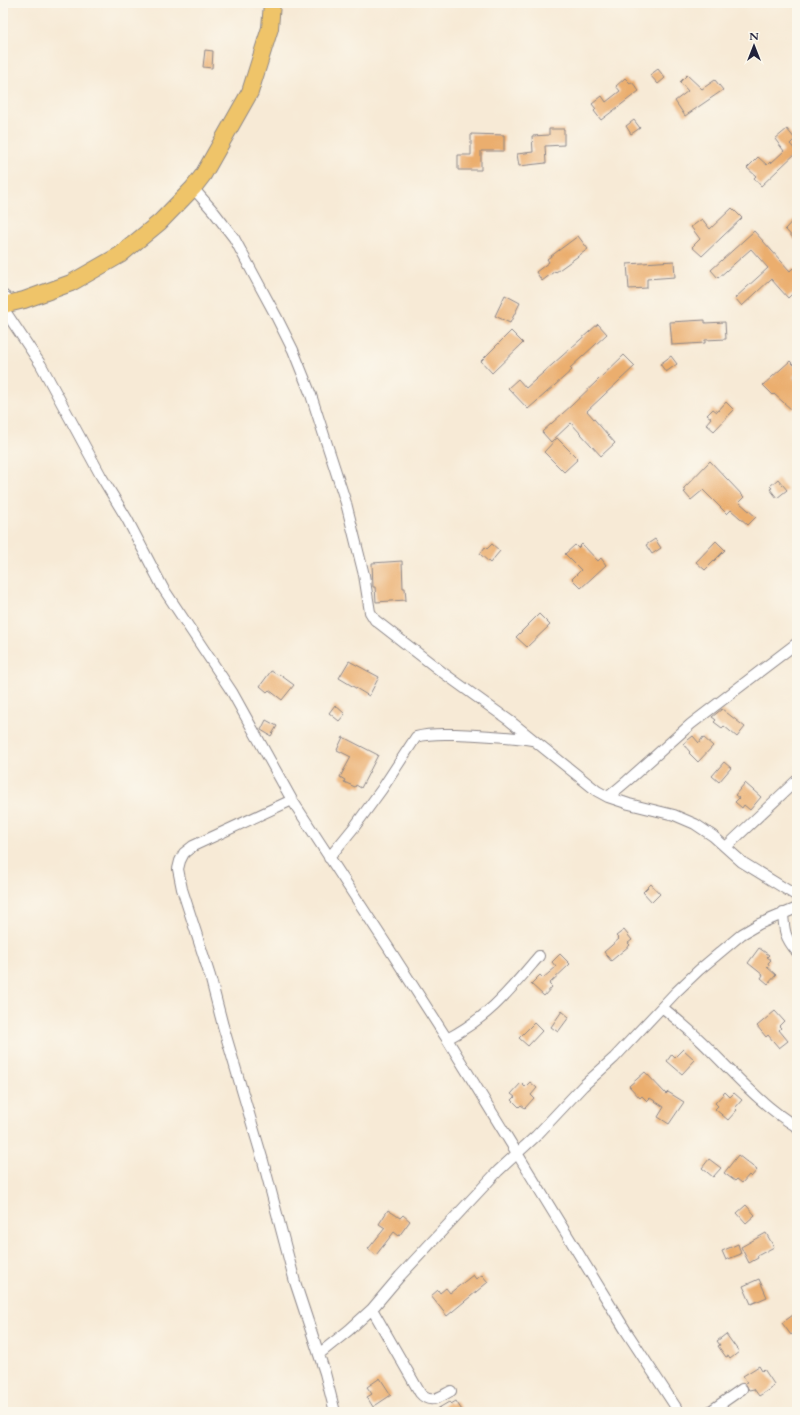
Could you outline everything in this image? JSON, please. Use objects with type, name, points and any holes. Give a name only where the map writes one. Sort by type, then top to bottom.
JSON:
[{"type":"main road","points":[[5,302],[24,300],[71,283],[120,255],[160,222],[193,188],[203,175],[250,92],[270,28],[272,3]]},
{"type":"street","points":[[193,188],[234,238],[293,350],[311,394],[346,503],[364,576],[370,612],[375,620],[432,665],[510,721],[597,791],[608,797],[629,804],[685,818],[712,836],[742,862],[797,896]]},
{"type":"street","points":[[5,302],[164,588],[232,692],[292,800],[446,1039],[626,1331],[679,1412]]},
{"type":"street","points":[[608,797],[691,724],[797,643]]},
{"type":"street","points":[[330,858],[378,794],[416,737],[424,734],[473,734],[532,740]]},
{"type":"street","points":[[726,848],[797,780]]},
{"type":"street","points":[[292,800],[194,846],[184,853],[178,869],[182,889],[210,976],[223,1026],[263,1161],[295,1282],[325,1373],[335,1412]]},
{"type":"street","points":[[319,1354],[349,1330],[372,1308],[498,1171],[536,1136],[584,1086],[614,1058],[676,992],[723,949],[759,924],[797,908]]},
{"type":"street","points":[[783,913],[785,935],[797,952]]},
{"type":"street","points":[[446,1039],[472,1024],[492,1009],[509,992],[539,956]]},
{"type":"street","points":[[662,1007],[703,1042],[766,1105],[797,1127]]},
{"type":"street","points":[[372,1308],[424,1398],[430,1400],[435,1399],[451,1391]]},
{"type":"street","points":[[709,1412],[742,1389]]},
{"type":"building","points":[[205,50],[213,51],[212,68],[203,67]]},
{"type":"building","points":[[658,69],[665,78],[658,84],[650,75]]},
{"type":"building","points":[[687,75],[702,89],[715,80],[723,90],[685,116],[675,101],[688,91],[680,82]]},
{"type":"building","points":[[625,78],[630,83],[632,82],[639,91],[601,120],[594,111],[596,109],[592,104],[602,96],[606,102],[620,91],[616,86]]},
{"type":"building","points":[[634,120],[640,128],[631,134],[626,126]]},
{"type":"building","points":[[549,129],[564,129],[564,145],[545,146],[546,163],[519,166],[517,154],[533,152],[532,136],[549,135]]},
{"type":"building","points":[[787,129],[795,139],[790,144],[797,152],[761,186],[754,178],[756,176],[747,168],[758,157],[767,165],[784,151],[775,139]]},
{"type":"building","points":[[471,134],[504,135],[504,151],[481,151],[481,170],[458,170],[458,155],[471,155]]},
{"type":"building","points":[[732,208],[742,218],[702,256],[692,247],[700,239],[691,227],[702,219],[710,229]]},
{"type":"building","points":[[797,216],[797,242],[785,229]]},
{"type":"building","points":[[754,231],[790,271],[793,268],[797,273],[797,289],[788,298],[771,279],[742,306],[735,298],[768,268],[751,249],[718,278],[711,270]]},
{"type":"building","points":[[578,236],[588,249],[542,281],[536,272],[549,262],[547,259]]},
{"type":"building","points":[[674,261],[675,277],[647,279],[647,288],[629,289],[627,264]]},
{"type":"building","points":[[505,295],[520,303],[510,323],[495,316]]},
{"type":"building","points":[[705,320],[705,323],[725,322],[726,339],[705,340],[705,343],[672,345],[670,322]]},
{"type":"building","points":[[598,324],[607,334],[570,368],[572,370],[528,409],[508,388],[518,379],[526,388]]},
{"type":"building","points":[[511,331],[523,343],[492,373],[481,361]]},
{"type":"building","points":[[624,355],[635,366],[587,411],[615,443],[601,456],[571,423],[551,442],[542,432]]},
{"type":"building","points":[[671,356],[677,364],[666,372],[660,364]]},
{"type":"building","points":[[790,361],[797,368],[797,373],[793,377],[797,382],[797,405],[792,410],[763,385]]},
{"type":"building","points":[[726,402],[734,410],[714,431],[706,424],[711,418],[707,415],[713,409],[717,412]]},
{"type":"building","points":[[557,438],[578,459],[564,472],[544,452]]},
{"type":"building","points":[[710,461],[744,497],[739,502],[756,517],[748,525],[731,510],[727,514],[703,490],[691,500],[684,492],[686,491],[683,489]]},
{"type":"building","points":[[778,479],[787,490],[777,498],[770,489],[772,488],[770,486]]},
{"type":"building","points":[[655,539],[661,548],[652,554],[646,545]]},
{"type":"building","points":[[716,541],[725,550],[705,570],[696,562]]},
{"type":"building","points":[[492,544],[500,551],[490,563],[480,554],[485,547],[487,549]]},
{"type":"building","points":[[582,544],[598,561],[601,558],[606,565],[581,588],[572,579],[581,570],[565,554],[575,545],[578,548]]},
{"type":"building","points":[[402,561],[403,588],[405,588],[406,600],[376,602],[375,587],[373,587],[372,563]]},
{"type":"building","points":[[539,614],[550,625],[527,647],[516,637]]},
{"type":"building","points":[[349,661],[379,677],[369,696],[339,678]]},
{"type":"building","points":[[271,671],[278,675],[279,674],[294,685],[282,700],[269,690],[267,692],[260,686]]},
{"type":"building","points":[[335,705],[345,714],[339,721],[329,713]]},
{"type":"building","points":[[722,709],[745,727],[737,737],[724,726],[722,728],[714,722],[716,720],[712,717]]},
{"type":"building","points":[[266,720],[277,726],[271,736],[261,730]]},
{"type":"building","points":[[693,736],[699,743],[703,737],[713,746],[698,762],[683,744]]},
{"type":"building","points":[[343,737],[378,755],[361,788],[344,782],[345,780],[340,777],[351,757],[337,750]]},
{"type":"building","points":[[724,762],[731,768],[719,782],[712,776]]},
{"type":"building","points":[[745,783],[761,797],[750,810],[744,805],[742,808],[735,802],[739,798],[735,795]]},
{"type":"building","points":[[651,884],[660,894],[652,902],[643,892]]},
{"type":"building","points":[[624,930],[632,940],[628,943],[630,945],[611,961],[604,952],[619,939],[616,936]]},
{"type":"building","points":[[759,948],[769,955],[767,957],[771,960],[767,967],[776,975],[768,984],[761,978],[763,975],[748,963]]},
{"type":"building","points":[[560,954],[570,964],[549,984],[552,987],[544,996],[531,984],[540,975],[543,978],[556,967],[552,962]]},
{"type":"building","points":[[562,1011],[569,1017],[558,1032],[551,1027]]},
{"type":"building","points":[[775,1011],[784,1021],[779,1026],[781,1028],[779,1030],[788,1041],[779,1048],[768,1035],[766,1037],[757,1026]]},
{"type":"building","points":[[534,1023],[542,1031],[528,1046],[519,1038]]},
{"type":"building","points":[[683,1049],[695,1060],[682,1074],[667,1061],[672,1054],[675,1057]]},
{"type":"building","points":[[645,1072],[666,1094],[668,1092],[684,1102],[669,1124],[658,1117],[664,1107],[650,1098],[647,1101],[642,1096],[640,1098],[629,1086]]},
{"type":"building","points":[[530,1082],[537,1088],[531,1095],[534,1098],[525,1108],[521,1105],[519,1107],[512,1100],[515,1097],[511,1094],[521,1083],[525,1087]]},
{"type":"building","points":[[725,1092],[730,1097],[734,1093],[742,1100],[735,1108],[737,1110],[728,1120],[715,1109],[718,1106],[715,1103]]},
{"type":"building","points":[[738,1155],[757,1170],[751,1177],[749,1175],[742,1183],[737,1179],[735,1181],[724,1173]]},
{"type":"building","points":[[709,1159],[721,1168],[713,1177],[702,1168]]},
{"type":"building","points":[[746,1205],[755,1215],[746,1223],[737,1213]]},
{"type":"building","points":[[388,1210],[400,1218],[403,1215],[410,1221],[399,1236],[394,1232],[376,1255],[368,1249],[385,1228],[379,1224]]},
{"type":"building","points":[[766,1233],[774,1247],[757,1256],[758,1258],[749,1263],[741,1247]]},
{"type":"building","points":[[738,1244],[741,1254],[726,1260],[722,1251]]},
{"type":"building","points":[[473,1275],[476,1279],[482,1275],[488,1282],[447,1316],[431,1296],[438,1290],[440,1293],[446,1288],[450,1293]]},
{"type":"building","points":[[759,1279],[767,1297],[751,1304],[743,1286]]},
{"type":"building","points":[[793,1315],[797,1320],[797,1330],[791,1335],[782,1323]]},
{"type":"building","points":[[726,1334],[739,1352],[730,1359],[728,1356],[726,1357],[718,1346],[720,1345],[717,1341]]},
{"type":"building","points":[[759,1366],[762,1371],[764,1369],[774,1384],[772,1386],[773,1387],[759,1396],[754,1389],[749,1390],[745,1383],[747,1382],[743,1376]]},
{"type":"building","points":[[380,1378],[391,1395],[373,1407],[367,1397],[372,1394],[367,1387]]},
{"type":"building","points":[[456,1401],[463,1412],[432,1412],[449,1402],[451,1404]]}]
